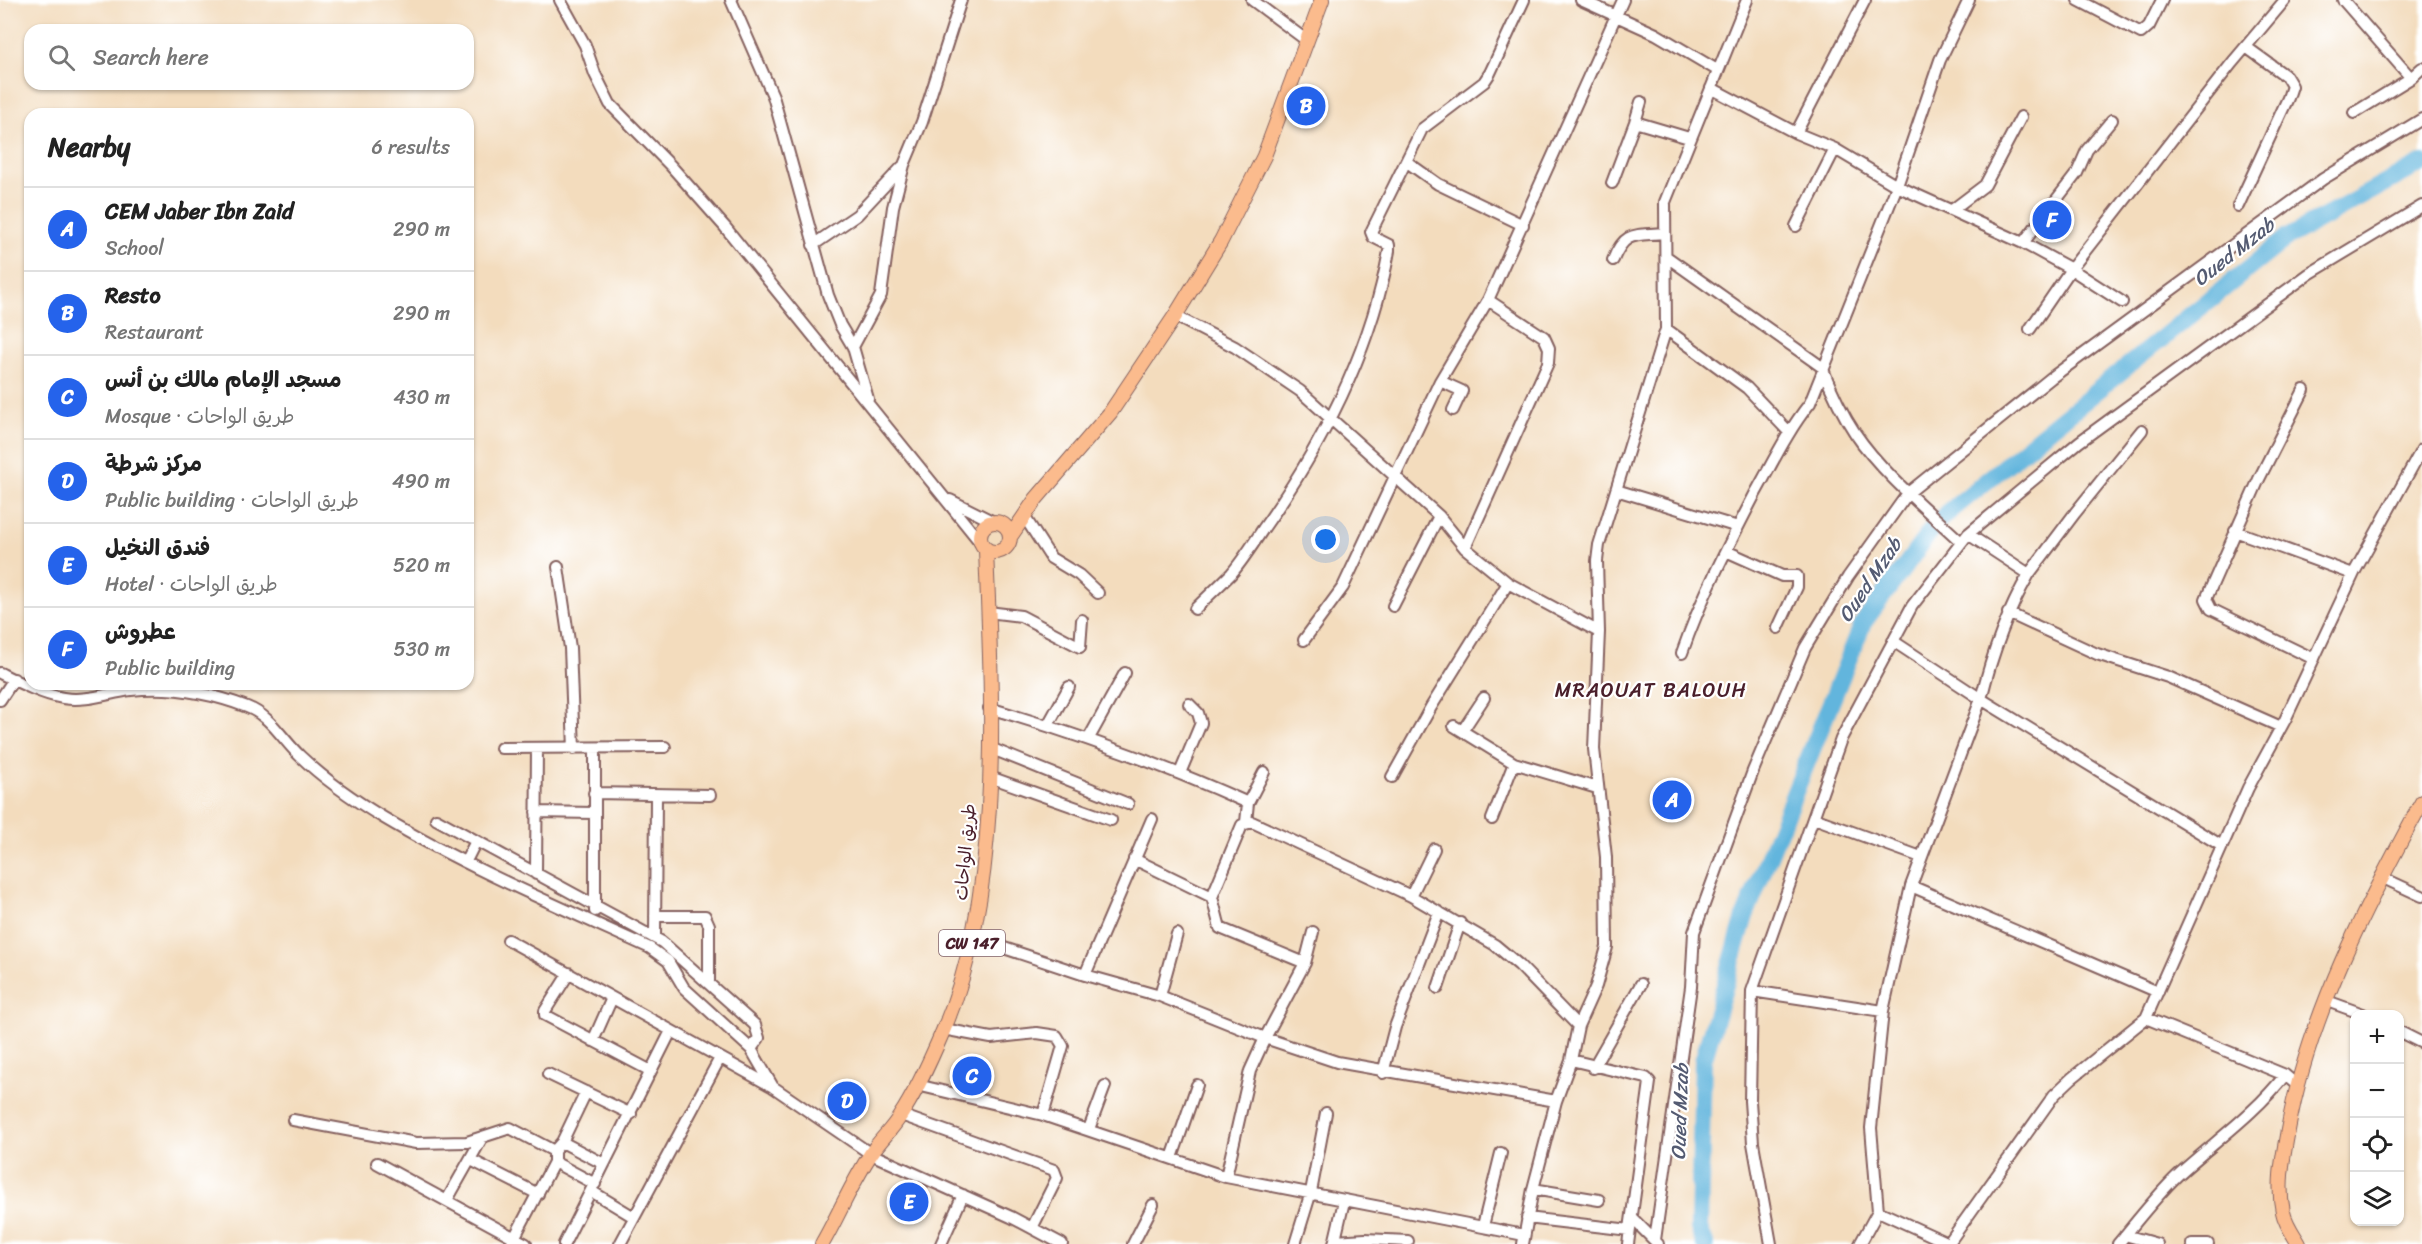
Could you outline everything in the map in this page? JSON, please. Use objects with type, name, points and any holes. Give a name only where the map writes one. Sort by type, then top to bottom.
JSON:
[{"type":"main road","points":[[1037,498],[997,522],[982,528],[989,548],[1007,546],[1010,537],[1037,498],[1110,413],[1175,316],[1221,241],[1264,156],[1322,0]]},
{"type":"main road","points":[[997,522],[1007,528],[1010,537]]},
{"type":"main road","name":"CW 147","points":[[988,608],[989,548]]},
{"type":"main road","name":"طريق الواحات","points":[[822,1244],[871,1154],[901,1115],[917,1085],[944,1029],[974,938],[984,865],[990,777],[988,608]]},
{"type":"main road","points":[[2299,1244],[2283,1214],[2280,1198],[2282,1160],[2298,1086],[2327,1001],[2362,914],[2422,802]]},
{"type":"street","points":[[560,0],[585,45],[609,104],[671,166],[725,227],[989,548]]},
{"type":"street","points":[[731,0],[773,96],[834,314],[853,347],[869,402]]},
{"type":"street","points":[[853,347],[881,295],[893,207],[904,165],[922,122],[961,0]]},
{"type":"street","points":[[1252,0],[1306,40]]},
{"type":"street","points":[[1195,609],[1232,573],[1280,506],[1330,417],[1364,346],[1380,296],[1389,248],[1385,242],[1373,237],[1371,232],[1422,129],[1484,82],[1524,0]]},
{"type":"street","points":[[1581,0],[1656,34],[1717,70]]},
{"type":"street","points":[[1304,640],[1343,587],[1440,381],[1488,300],[1623,0]]},
{"type":"street","points":[[917,1085],[1043,1115],[1226,1177],[1260,1185],[1311,1192],[1344,1202],[1484,1226],[1524,1239],[1533,1190],[1556,1101],[1571,1060],[1578,1026],[1596,986],[1607,947],[1606,857],[1594,749],[1599,632],[1597,561],[1616,490],[1666,329],[1668,257],[1664,233],[1665,202],[1689,138],[1747,0]]},
{"type":"street","points":[[1796,133],[1865,0]]},
{"type":"street","points":[[2078,0],[2141,33],[2149,26],[2162,0]]},
{"type":"street","points":[[2030,329],[2071,269],[2285,0]]},
{"type":"street","points":[[2343,0],[2411,78]]},
{"type":"street","points":[[1682,653],[1694,618],[1738,527],[1788,431],[1810,403],[1822,367],[1897,186],[1940,60],[1966,1]]},
{"type":"street","points":[[2238,206],[2289,98],[2292,86],[2286,76],[2246,47]]},
{"type":"street","points":[[2355,113],[2411,78],[2422,68]]},
{"type":"street","points":[[1711,88],[1796,133],[1835,149],[1897,186],[2023,243],[2071,269],[2122,302]]},
{"type":"street","points":[[1612,183],[1641,102]]},
{"type":"street","points":[[1952,210],[1985,185],[2021,117]]},
{"type":"street","points":[[1657,1242],[1691,987],[1694,932],[1753,771],[1805,648],[1848,577],[1908,493],[2051,378],[2324,179],[2422,119]]},
{"type":"street","points":[[2023,243],[2077,173],[2087,150],[2112,120]]},
{"type":"street","points":[[1635,122],[1689,138]]},
{"type":"street","points":[[1796,226],[1835,149]]},
{"type":"street","points":[[1407,162],[1438,184],[1523,225]]},
{"type":"street","points":[[813,245],[858,215],[904,165]]},
{"type":"street","points":[[1771,1244],[1753,1143],[1750,1101],[1752,991],[1841,739],[1912,606],[1964,538],[2079,442],[2280,294],[2422,206]]},
{"type":"street","points":[[1613,260],[1619,245],[1628,237],[1664,233]]},
{"type":"street","points":[[1668,257],[1822,367],[1832,392],[1856,435],[1908,493],[1964,538],[2029,574]]},
{"type":"street","points":[[1465,548],[1539,387],[1549,356],[1548,343],[1544,337],[1488,300]]},
{"type":"street","points":[[1175,316],[1235,347],[1273,371],[1330,417],[1439,516],[1465,548],[1508,583],[1599,632]]},
{"type":"street","points":[[1666,329],[1747,387],[1788,431]]},
{"type":"street","points":[[1440,381],[1462,391],[1453,410]]},
{"type":"street","points":[[2304,390],[2235,531],[2208,591],[2206,604],[2211,609],[2314,659]]},
{"type":"street","points":[[1860,1244],[1878,1211],[1870,1128],[1883,1011],[1911,886],[1921,857],[1982,699],[1993,652],[2008,613],[2029,574],[2142,430]]},
{"type":"street","points":[[1878,1211],[1948,1244],[2054,1095],[2146,1018],[2222,846],[2353,574],[2422,449]]},
{"type":"street","points":[[1616,490],[1738,527]]},
{"type":"street","points":[[947,499],[997,522]]},
{"type":"street","points":[[1024,516],[1051,558],[1058,565],[1079,575],[1098,593]]},
{"type":"street","points":[[1394,606],[1439,516]]},
{"type":"street","points":[[2235,531],[2353,574]]},
{"type":"street","points":[[1726,551],[1782,576],[1797,576],[1797,587],[1778,628]]},
{"type":"street","points":[[558,567],[570,648],[574,749]]},
{"type":"street","points":[[1392,777],[1431,707],[1508,583]]},
{"type":"street","points":[[988,608],[1022,616],[1080,647],[1082,620]]},
{"type":"street","points":[[2008,613],[2097,654],[2168,677],[2281,727]]},
{"type":"street","points":[[1893,641],[1982,699],[2222,846]]},
{"type":"street","points":[[0,673],[24,683]]},
{"type":"street","points":[[1089,738],[1125,673]]},
{"type":"street","points":[[0,700],[14,679]]},
{"type":"street","points":[[1048,725],[1070,687]]},
{"type":"street","points":[[43,690],[64,698],[86,698],[149,690]]},
{"type":"street","points":[[171,690],[201,694],[247,707],[262,715],[300,756],[383,818],[466,861],[650,948],[668,961],[684,988],[751,1049],[773,1087]]},
{"type":"street","points":[[1484,699],[1459,728],[1514,763],[1597,788]]},
{"type":"street","points":[[1180,772],[1202,723],[1198,713],[1189,704]]},
{"type":"street","points":[[989,708],[1089,738],[1180,772],[1248,803]]},
{"type":"street","points":[[501,748],[595,750],[665,747]]},
{"type":"street","points":[[536,874],[537,748]]},
{"type":"street","points":[[990,748],[1128,804]]},
{"type":"street","points":[[595,750],[595,923]]},
{"type":"street","points":[[1492,819],[1514,763]]},
{"type":"street","points":[[1246,822],[1248,803],[1264,772]]},
{"type":"street","points":[[990,777],[1111,820]]},
{"type":"street","points":[[594,793],[656,796],[710,795]]},
{"type":"street","points":[[655,938],[656,796]]},
{"type":"street","points":[[536,812],[594,813]]},
{"type":"street","points":[[1814,818],[1921,857]]},
{"type":"street","points":[[436,819],[655,938],[709,981],[758,1029],[759,1038],[751,1049]]},
{"type":"street","points":[[1085,975],[1152,819]]},
{"type":"street","points":[[1305,963],[1220,928],[1212,897],[1242,825],[1246,822],[1252,822],[1411,896],[1495,945],[1519,965],[1578,1026]]},
{"type":"street","points":[[466,861],[476,842]]},
{"type":"street","points":[[1411,896],[1434,849]]},
{"type":"street","points":[[1134,859],[1212,897]]},
{"type":"street","points":[[2381,877],[2422,896]]},
{"type":"street","points":[[1911,886],[2158,992]]},
{"type":"street","points":[[1383,1072],[1399,1016],[1438,912]]},
{"type":"street","points":[[655,916],[702,915],[707,918],[709,981]]},
{"type":"street","points":[[1438,988],[1460,924]]},
{"type":"street","points":[[1226,1177],[1250,1071],[1305,963],[1313,932]]},
{"type":"street","points":[[1160,996],[1177,934]]},
{"type":"street","points":[[974,938],[1085,975],[1160,996],[1265,1038],[1337,1062],[1556,1101]]},
{"type":"street","points":[[508,940],[773,1087],[871,1154],[963,1195],[1062,1244]]},
{"type":"street","points":[[569,973],[545,1011],[545,1015],[651,1071]]},
{"type":"street","points":[[1593,1068],[1641,984]]},
{"type":"street","points":[[1752,991],[1883,1011]]},
{"type":"street","points":[[593,1041],[612,998]]},
{"type":"street","points":[[2327,1001],[2352,1010]]},
{"type":"street","points":[[2146,1018],[2285,1075],[2298,1086]]},
{"type":"street","points":[[944,1029],[992,1038],[1037,1033],[1057,1035],[1063,1046],[1043,1115]]},
{"type":"street","points":[[564,1244],[671,1031]]},
{"type":"street","points":[[2404,1034],[2422,1043]]},
{"type":"street","points":[[620,1244],[720,1058]]},
{"type":"street","points":[[1571,1060],[1593,1068],[1646,1078],[1650,1082],[1628,1244]]},
{"type":"street","points":[[548,1074],[631,1114]]},
{"type":"street","points":[[2121,1240],[2176,1177],[2232,1126],[2264,1102],[2285,1075]]},
{"type":"street","points":[[1172,1158],[1197,1085]]},
{"type":"street","points":[[1089,1129],[1105,1086]]},
{"type":"street","points":[[513,1241],[586,1092]]},
{"type":"street","points":[[1295,1244],[1311,1192],[1326,1113]]},
{"type":"street","points":[[901,1115],[1054,1170],[1057,1178],[1032,1228]]},
{"type":"street","points":[[293,1120],[416,1143],[454,1143],[482,1138],[502,1128],[510,1128],[554,1157],[634,1217]]},
{"type":"street","points":[[447,1200],[482,1138]]},
{"type":"street","points":[[562,1142],[604,1164]]},
{"type":"street","points":[[1484,1226],[1502,1153]]},
{"type":"street","points":[[471,1160],[538,1194]]},
{"type":"street","points":[[377,1163],[447,1200],[513,1241],[526,1244]]},
{"type":"street","points":[[1533,1190],[1599,1200]]},
{"type":"street","points":[[941,1244],[963,1195]]},
{"type":"street","points":[[1344,1202],[1334,1243],[1365,1239],[1408,1241]]},
{"type":"street","points":[[1133,1244],[1153,1205]]},
{"type":"street","points":[[1527,1218],[1630,1230]]},
{"type":"street","points":[[1632,1218],[1657,1242]]},
{"type":"street","points":[[2121,1240],[2157,1244]]},
{"type":"street","points":[[2192,1244],[2208,1244]]},
{"type":"waterway","name":"Oued Mzab","points":[[1705,1244],[1699,1228],[1703,1061],[1745,916],[1863,623],[1938,521],[2041,436],[2285,239],[2422,163]]},
{"type":"place","name":"Resto","points":[[1306,106]]},
{"type":"place","name":"عطروش","points":[[2052,220]]},
{"type":"place","name":"CEM Jaber Ibn Zaid","points":[[1672,800]]},
{"type":"place","name":"مسجد الإمام مالك بن أنس","points":[[972,1076]]},
{"type":"place","name":"مركز شرطة","points":[[847,1101]]},
{"type":"place","name":"فندق النخيل","points":[[909,1202]]},
{"type":"district","name":"MRAOUAT BALOUH","points":[[1651,690]]}]
